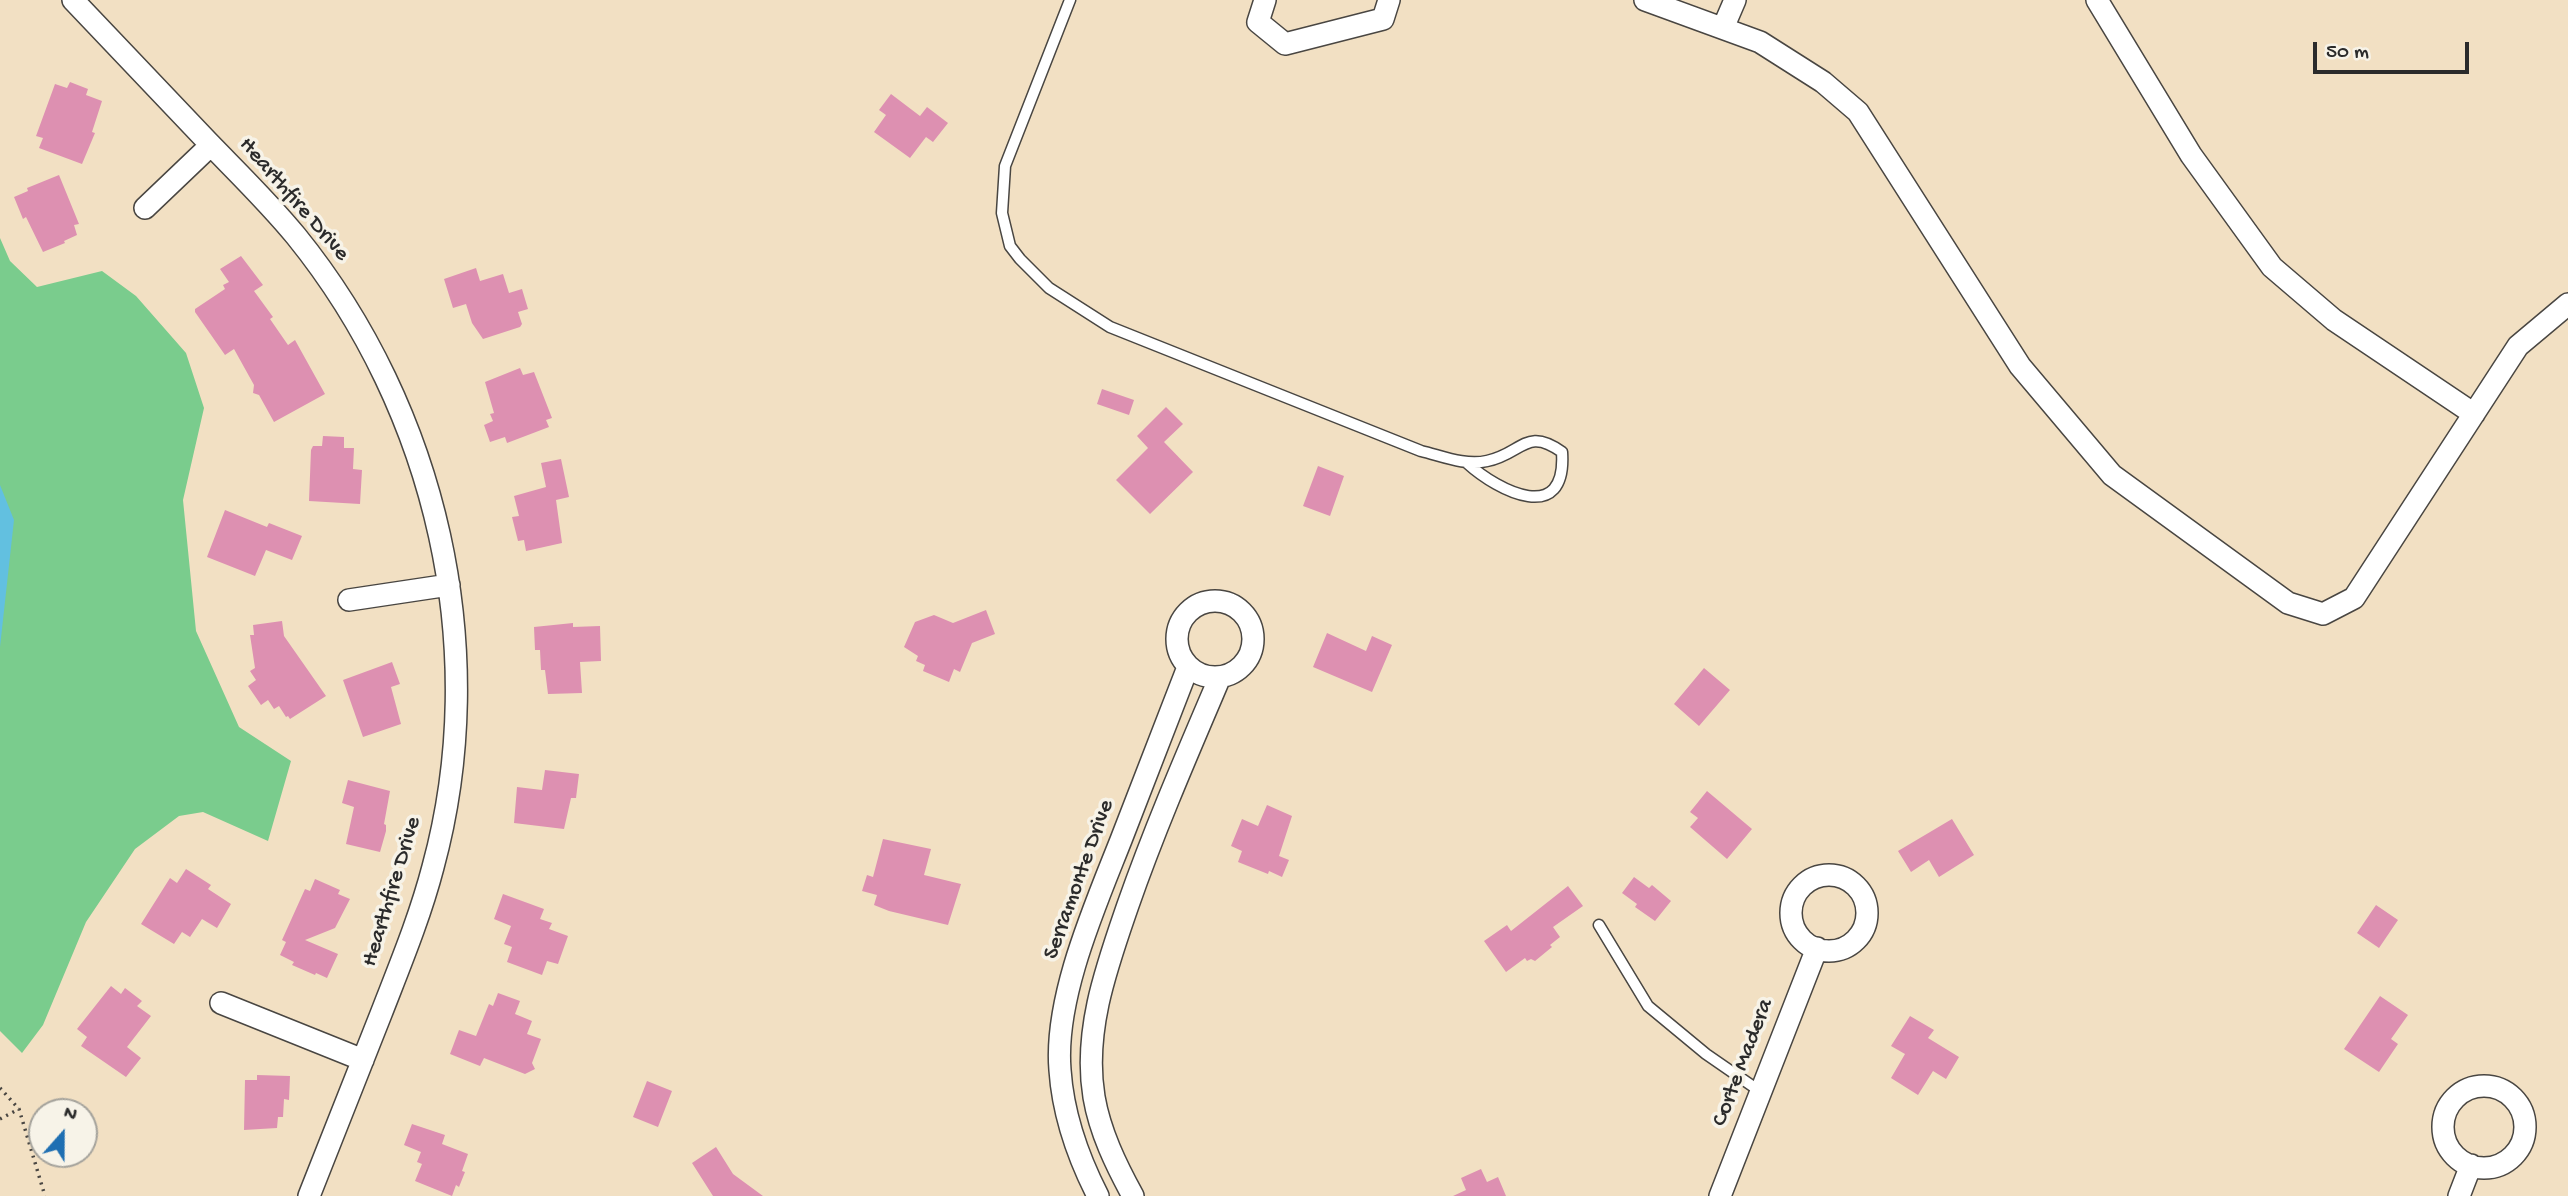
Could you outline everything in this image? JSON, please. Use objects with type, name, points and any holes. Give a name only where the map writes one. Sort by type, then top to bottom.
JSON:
[{"type":"street","name":"Hearthfire Drive","points":[[73,0],[296,236],[333,286],[365,339],[404,418],[421,464],[440,536],[449,585],[456,658],[452,770],[442,831],[415,927],[309,1196]]},
{"type":"street","points":[[1265,0],[1258,22],[1285,44],[1383,19],[1389,0]]},
{"type":"street","points":[[1644,0],[1760,42],[1823,82],[1858,112],[2020,366],[2112,475],[2287,603],[2323,614],[2354,598],[2518,346],[2568,304]]},
{"type":"street","points":[[1723,28],[1735,0]]},
{"type":"street","points":[[2097,0],[2191,155],[2272,267],[2334,320],[2474,414]]},
{"type":"street","points":[[145,208],[211,145]]},
{"type":"street","points":[[349,600],[449,585]]},
{"type":"street","points":[[1215,601],[1228,603],[1248,618],[1254,643],[1243,666],[1220,677],[1209,677],[1188,667],[1177,644],[1178,631],[1191,610],[1203,603],[1215,601]]},
{"type":"street","name":"Serramonte Drive","points":[[1098,1196],[1068,1120],[1060,1069],[1062,1027],[1081,944],[1188,667]]},
{"type":"street","points":[[1133,1196],[1111,1156],[1094,1097],[1091,1042],[1098,998],[1140,873],[1220,677]]},
{"type":"street","points":[[1112,862],[1140,873]]},
{"type":"street","name":"Corte Madera","points":[[1720,1196],[1817,948]]},
{"type":"street","points":[[221,1003],[363,1059]]},
{"type":"street","points":[[1074,1136],[1103,1129]]},
{"type":"street","points":[[2459,1196],[2471,1165]]},
{"type":"lane","points":[[1070,0],[1005,166],[1002,213],[1010,246],[1020,260],[1049,288],[1110,327],[1421,451],[1467,463],[1487,461],[1514,452],[1531,441],[1546,440],[1562,452],[1563,471],[1555,489],[1544,497],[1534,499],[1496,484],[1467,463]]},
{"type":"lane","points":[[1599,925],[1648,1006],[1706,1054],[1761,1093]]},
{"type":"path","points":[[0,1088],[19,1109],[45,1196]]},
{"type":"path","points":[[0,1119],[19,1109]]},
{"type":"green space","points":[[0,238],[10,261],[37,287],[102,271],[136,296],[186,353],[204,408],[183,500],[196,631],[239,727],[291,761],[268,841],[203,812],[179,816],[135,849],[86,922],[43,1025],[22,1053],[0,1031]]},
{"type":"water","points":[[0,485],[14,520],[0,647]]},
{"type":"building","points":[[70,82],[88,89],[86,95],[102,101],[92,132],[95,133],[82,164],[39,148],[43,138],[36,136],[55,84],[67,88]]},
{"type":"building","points":[[891,94],[920,116],[927,107],[948,123],[933,142],[926,137],[910,158],[874,132],[886,115],[879,110]]},
{"type":"building","points":[[59,175],[79,224],[74,225],[77,235],[43,252],[26,217],[23,219],[14,197],[28,191],[27,188]]},
{"type":"building","points":[[241,256],[263,285],[254,291],[273,317],[270,319],[288,345],[295,340],[325,394],[274,422],[259,395],[253,393],[254,385],[234,349],[225,355],[195,312],[195,309],[225,289],[223,285],[229,282],[220,269]]},
{"type":"building","points":[[476,268],[480,281],[503,274],[509,293],[522,289],[528,309],[518,312],[522,324],[520,327],[483,339],[472,323],[466,304],[453,308],[444,279]]},
{"type":"building","points":[[520,368],[523,375],[534,372],[552,418],[546,420],[549,427],[507,443],[505,437],[490,442],[484,425],[493,421],[490,414],[494,413],[485,382]]},
{"type":"building","points":[[1102,389],[1134,400],[1129,415],[1097,404]]},
{"type":"building","points":[[1166,407],[1183,424],[1164,442],[1193,472],[1150,514],[1116,480],[1148,448],[1137,436]]},
{"type":"building","points":[[323,436],[344,437],[344,448],[354,448],[353,469],[362,470],[360,504],[309,501],[311,450],[313,446],[322,446]]},
{"type":"building","points":[[561,459],[569,497],[556,500],[562,543],[526,551],[524,540],[518,541],[512,517],[519,516],[514,496],[546,487],[541,463]]},
{"type":"building","points":[[1318,466],[1344,476],[1330,516],[1303,506]]},
{"type":"building","points":[[225,510],[267,527],[269,523],[302,536],[292,560],[266,550],[255,576],[207,557]]},
{"type":"building","points":[[986,610],[995,634],[972,643],[960,672],[954,669],[949,682],[923,671],[925,665],[916,661],[918,656],[904,647],[915,622],[934,615],[953,623]]},
{"type":"building","points":[[282,621],[284,636],[326,696],[290,719],[279,706],[274,709],[268,700],[261,705],[248,686],[256,680],[250,671],[255,668],[250,635],[254,635],[253,625]]},
{"type":"building","points":[[573,623],[573,627],[600,626],[601,661],[580,662],[582,693],[548,694],[545,670],[541,670],[540,650],[535,650],[534,627]]},
{"type":"building","points":[[1327,633],[1366,651],[1372,636],[1392,645],[1372,692],[1313,667]]},
{"type":"building","points":[[392,662],[400,684],[391,687],[401,724],[363,737],[343,680]]},
{"type":"building","points":[[1704,668],[1730,690],[1699,726],[1674,704]]},
{"type":"building","points":[[545,770],[579,774],[576,798],[571,798],[564,829],[514,823],[517,787],[542,790]]},
{"type":"building","points":[[348,780],[390,791],[384,824],[386,831],[380,852],[346,844],[354,807],[342,803]]},
{"type":"building","points":[[1707,791],[1752,829],[1727,859],[1690,827],[1698,818],[1690,812]]},
{"type":"building","points":[[1267,805],[1292,816],[1279,856],[1289,860],[1282,877],[1238,862],[1242,851],[1231,846],[1242,819],[1258,826]]},
{"type":"building","points":[[1952,819],[1974,855],[1939,877],[1929,860],[1911,872],[1898,851]]},
{"type":"building","points":[[883,839],[931,849],[924,875],[961,884],[948,925],[889,911],[874,905],[877,895],[862,891],[867,875],[873,877]]},
{"type":"building","points":[[186,869],[211,885],[208,889],[231,904],[217,928],[202,919],[190,937],[182,932],[174,944],[141,924],[170,878],[177,883]]},
{"type":"building","points":[[1634,877],[1649,888],[1652,885],[1671,901],[1655,921],[1635,907],[1637,904],[1622,893]]},
{"type":"building","points":[[315,879],[340,890],[338,894],[350,899],[335,928],[305,940],[338,954],[327,978],[292,965],[294,962],[280,955],[286,942],[282,940],[305,889],[310,891]]},
{"type":"building","points":[[1568,886],[1583,906],[1553,927],[1560,937],[1550,945],[1552,947],[1535,961],[1527,961],[1525,958],[1506,972],[1484,941],[1507,925],[1511,931]]},
{"type":"building","points":[[503,894],[544,909],[540,919],[552,923],[549,929],[568,936],[558,964],[547,961],[542,975],[507,962],[512,947],[504,944],[511,926],[494,919]]},
{"type":"building","points":[[2376,905],[2398,920],[2379,948],[2357,933]]},
{"type":"building","points":[[111,986],[121,994],[125,988],[142,1001],[137,1006],[151,1016],[127,1047],[141,1058],[126,1077],[81,1046],[87,1037],[77,1029]]},
{"type":"building","points":[[498,993],[520,1001],[515,1014],[532,1021],[527,1034],[541,1039],[532,1063],[535,1069],[525,1074],[484,1058],[480,1066],[450,1054],[459,1030],[476,1036],[489,1004],[493,1006]]},
{"type":"building","points":[[2380,996],[2408,1015],[2391,1039],[2398,1044],[2379,1072],[2344,1049]]},
{"type":"building","points":[[1910,1016],[1934,1030],[1928,1038],[1959,1057],[1946,1079],[1933,1071],[1918,1095],[1891,1078],[1905,1054],[1891,1046]]},
{"type":"building","points":[[257,1075],[290,1076],[289,1100],[284,1099],[283,1117],[278,1117],[277,1128],[244,1130],[245,1080],[257,1080]]},
{"type":"building","points":[[647,1081],[672,1091],[658,1127],[633,1117]]},
{"type":"building","points":[[412,1124],[445,1135],[442,1144],[468,1154],[462,1171],[465,1172],[452,1196],[415,1181],[422,1164],[417,1162],[421,1152],[404,1145]]},
{"type":"building","points":[[716,1147],[733,1174],[763,1196],[713,1196],[692,1163]]},
{"type":"building","points":[[1481,1169],[1487,1182],[1498,1177],[1506,1196],[1453,1196],[1466,1190],[1461,1178]]}]
